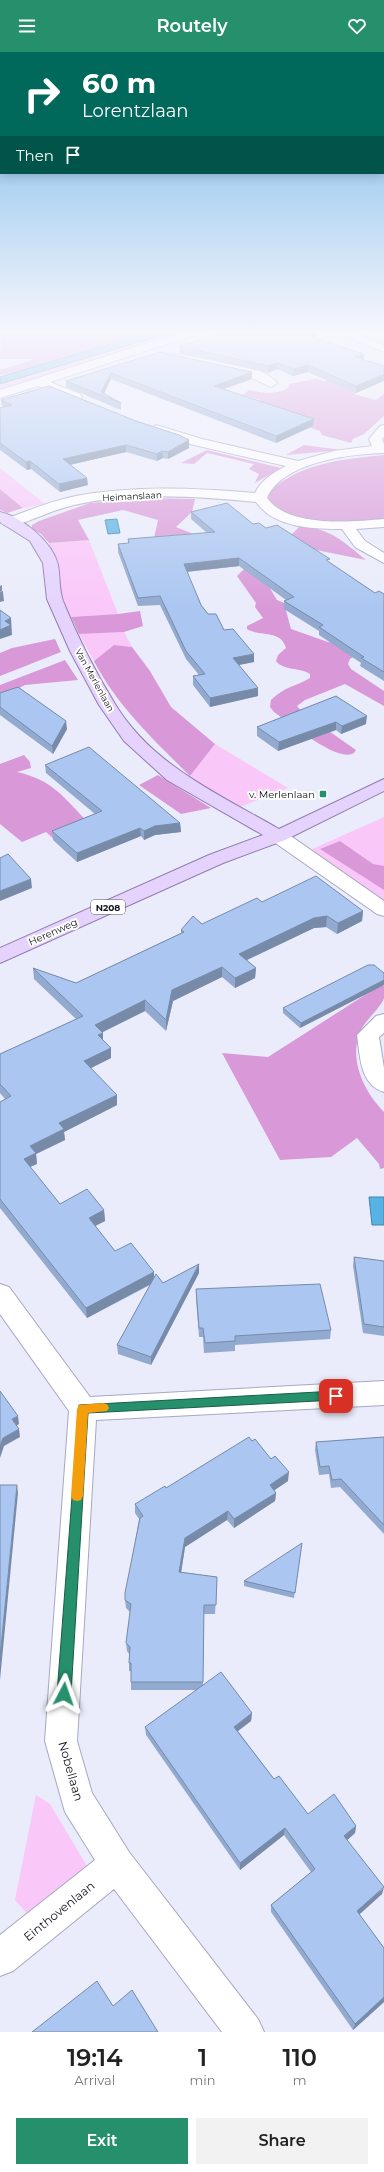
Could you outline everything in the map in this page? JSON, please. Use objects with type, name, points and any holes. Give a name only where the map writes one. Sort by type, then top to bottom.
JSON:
[{"type":"main road","name":"Van Merlenlaan","points":[[4,519],[36,538],[50,563],[55,599],[78,651],[107,705],[130,737],[173,776],[279,837]]},
{"type":"main road","name":"Herenweg","points":[[0,956],[216,859],[279,837],[384,784]]},
{"type":"street","points":[[146,425],[200,442],[298,465]]},
{"type":"street","points":[[384,429],[375,439],[382,449],[344,453],[298,465],[281,474],[266,485],[262,489],[260,498],[264,506],[271,512],[288,518],[321,525],[348,526],[384,523]]},
{"type":"street","name":"Heimanslaan","points":[[4,519],[83,499],[142,494],[234,495],[260,498]]},
{"type":"street","points":[[348,526],[360,544],[384,559]]},
{"type":"street","points":[[279,837],[384,910]]},
{"type":"street","points":[[384,1021],[368,1035],[373,1070],[384,1084]]},
{"type":"street","points":[[0,1294],[83,1409],[384,1393]]},
{"type":"street","name":"Nobellaan","points":[[83,1409],[61,1741],[77,1800],[117,1864],[245,2032]]},
{"type":"street","name":"Einthovenlaan","points":[[0,1958],[117,1864]]},
{"type":"shaded area","points":[[304,425],[374,425],[364,434],[353,439],[351,443],[322,435],[320,431]]},
{"type":"shaded area","points":[[304,445],[342,450],[286,455]]},
{"type":"shaded area","points":[[207,450],[281,468],[255,483],[259,474],[249,469],[254,464],[207,453],[194,464],[181,463]]},
{"type":"shaded area","points":[[384,455],[384,519],[359,523],[331,523],[303,520],[291,517],[278,511],[268,501],[269,492],[281,482],[308,469],[323,464],[353,458]]},
{"type":"shaded area","points":[[0,468],[45,504],[23,508],[0,489]]},
{"type":"shaded area","points":[[0,489],[23,508],[7,513],[0,510]]},
{"type":"shaded area","points":[[148,498],[195,499],[192,512],[176,527],[201,537],[154,538],[158,520],[123,510],[78,520],[89,540],[49,543],[41,534],[32,529],[32,525],[39,521],[90,503]]},
{"type":"shaded area","points":[[300,526],[311,527],[336,537],[366,560],[316,550],[289,537]]},
{"type":"shaded area","points":[[89,540],[118,614],[71,617],[59,590],[50,562],[49,543]]},
{"type":"shaded area","points":[[253,560],[277,600],[284,603],[291,629],[328,642],[367,648],[350,659],[348,664],[351,669],[384,691],[384,706],[345,684],[305,700],[297,706],[303,713],[356,750],[350,754],[341,754],[316,742],[274,712],[270,707],[271,700],[282,691],[310,678],[310,674],[301,670],[287,668],[276,661],[278,655],[286,648],[279,638],[247,629],[247,626],[263,618],[255,607],[256,603],[237,576]]},
{"type":"shaded area","points":[[140,611],[143,626],[124,632],[79,634],[71,617],[118,614]]},
{"type":"shaded area","points":[[124,632],[132,647],[114,645],[94,661],[79,634]]},
{"type":"shaded area","points":[[55,639],[61,652],[0,676],[0,653],[12,648]]},
{"type":"shaded area","points":[[114,645],[132,647],[150,671],[171,707],[215,744],[190,776],[137,722],[103,677],[94,661]]},
{"type":"shaded area","points":[[65,660],[78,680],[25,685],[0,698],[0,685]]},
{"type":"shaded area","points":[[215,744],[288,788],[238,808],[190,776]]},
{"type":"shaded area","points":[[24,755],[30,762],[31,768],[17,772],[29,775],[49,785],[64,797],[88,822],[64,848],[46,832],[22,842],[0,824],[0,764]]},
{"type":"shaded area","points":[[158,775],[211,808],[181,814],[139,785]]},
{"type":"shaded area","points":[[384,817],[384,900],[310,850]]},
{"type":"shaded area","points":[[340,841],[373,864],[384,866],[384,890],[320,849]]},
{"type":"shaded area","points":[[379,986],[384,986],[383,1001],[362,1028],[356,1050],[357,1061],[364,1084],[376,1104],[384,1112],[384,1168],[380,1169],[379,1164],[357,1138],[331,1157],[280,1160],[222,1053],[268,1057]]},
{"type":"shaded area","points":[[36,1795],[50,1804],[87,1866],[31,1918],[15,1900]]},
{"type":"water","points":[[117,519],[120,533],[108,534],[105,520]]},
{"type":"water","points":[[369,1197],[384,1197],[384,1225],[372,1225]]},
{"type":"building","points":[[0,425],[150,425],[179,435],[189,440],[168,452],[162,451],[157,454],[126,445],[63,459],[87,478],[59,484],[30,461],[26,462],[0,443]]},
{"type":"building","points":[[248,425],[300,425],[276,436]]},
{"type":"building","points":[[227,503],[253,524],[259,523],[266,528],[277,525],[330,559],[326,560],[375,593],[379,591],[384,594],[384,672],[361,658],[364,657],[319,627],[323,625],[284,601],[294,597],[239,558],[184,564],[201,605],[208,614],[216,614],[224,630],[233,629],[254,654],[233,658],[258,688],[210,698],[193,676],[205,674],[186,651],[160,596],[138,598],[118,544],[129,543],[128,539],[215,532],[191,512]]},
{"type":"building","points":[[0,610],[11,618],[5,621],[11,625],[0,630]]},
{"type":"building","points":[[18,687],[66,721],[52,746],[0,707],[0,693]]},
{"type":"building","points":[[336,696],[367,716],[342,726],[336,722],[279,742],[257,727]]},
{"type":"building","points":[[89,747],[180,823],[155,826],[144,831],[140,828],[77,853],[52,831],[102,811],[45,765]]},
{"type":"building","points":[[8,854],[31,879],[0,891],[0,858]]},
{"type":"building","points":[[316,876],[363,911],[338,923],[327,916],[314,918],[239,954],[256,968],[235,978],[222,967],[172,990],[166,1020],[145,1000],[95,1025],[103,1033],[98,1035],[111,1048],[84,1061],[117,1095],[59,1123],[64,1129],[30,1146],[36,1153],[24,1159],[60,1204],[87,1189],[104,1210],[89,1218],[115,1251],[131,1243],[154,1272],[86,1308],[0,1199],[0,1102],[11,1096],[0,1084],[0,1054],[83,1016],[33,968],[76,983],[184,932],[181,930],[193,916],[202,924],[257,898],[262,902]]},
{"type":"building","points":[[368,965],[374,965],[384,973],[384,980],[301,1023],[283,1008]]},
{"type":"building","points":[[354,1257],[384,1261],[384,1327],[364,1324]]},
{"type":"building","points":[[199,1264],[151,1357],[117,1345],[156,1274],[163,1283]]},
{"type":"building","points":[[320,1284],[331,1330],[235,1336],[235,1341],[205,1343],[203,1328],[199,1328],[196,1289]]},
{"type":"building","points":[[0,1391],[18,1416],[12,1419],[19,1429],[3,1438],[0,1446]]},
{"type":"building","points":[[249,1437],[252,1441],[255,1439],[271,1459],[275,1456],[289,1472],[270,1485],[276,1493],[234,1519],[228,1511],[185,1538],[179,1572],[217,1577],[216,1605],[204,1605],[203,1682],[131,1682],[131,1663],[129,1663],[130,1647],[126,1643],[131,1604],[125,1600],[125,1593],[140,1518],[143,1516],[135,1504],[165,1486],[166,1488]]},
{"type":"building","points":[[384,1437],[384,1525],[341,1479],[332,1480],[329,1466],[320,1467],[316,1442]]},
{"type":"building","points":[[0,1485],[17,1485],[0,1657]]},
{"type":"building","points":[[302,1543],[295,1593],[244,1581]]},
{"type":"building","points":[[221,1672],[252,1713],[234,1727],[274,1779],[279,1776],[308,1814],[334,1794],[356,1826],[344,1836],[384,1887],[357,1911],[384,1948],[384,1997],[355,2024],[271,1905],[315,1869],[285,1828],[240,1863],[145,1727]]},
{"type":"building","points":[[97,1981],[113,2006],[132,1990],[158,2032],[32,2032]]},
{"type":"slow traffic","points":[[77,1496],[83,1409],[103,1408]]},
{"type":"place","name":"v. Merlenlaan","points":[[323,794]]},
{"type":"route","points":[[64,1694],[83,1409],[336,1396]]}]
